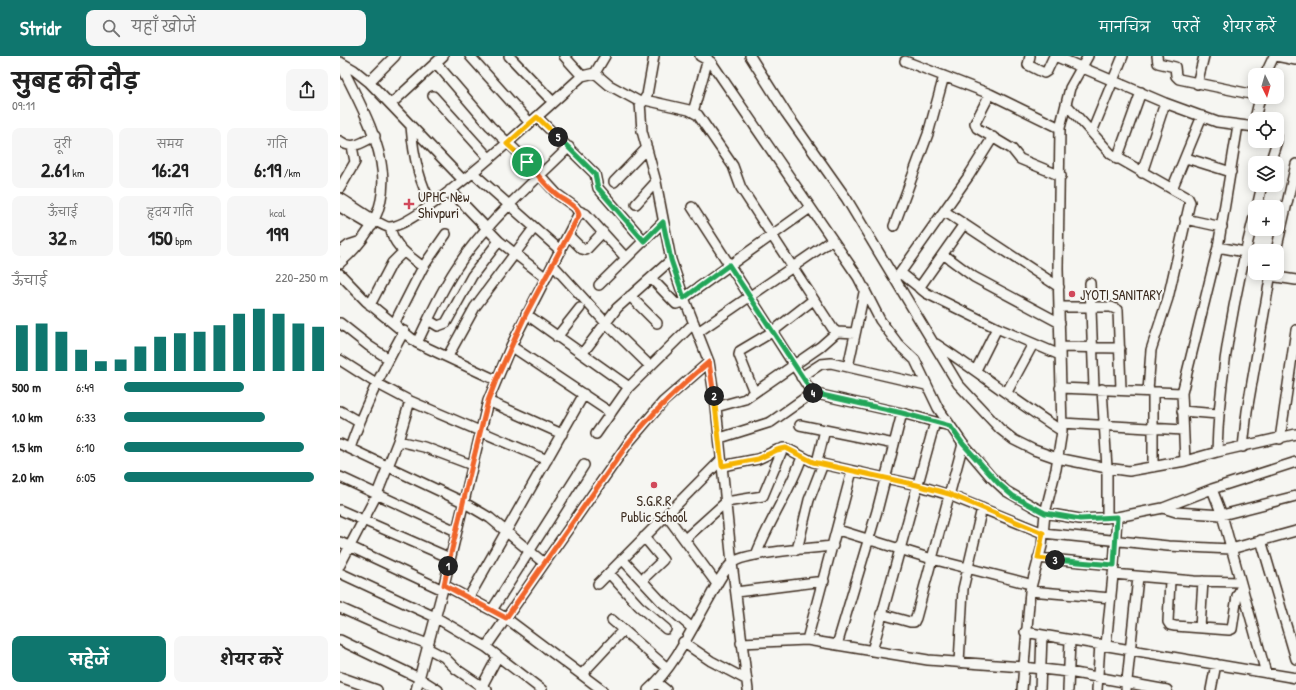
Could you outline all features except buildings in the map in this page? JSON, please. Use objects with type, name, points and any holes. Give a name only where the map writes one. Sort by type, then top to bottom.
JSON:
[{"type":"street","points":[[369,82],[395,56]]},
{"type":"street","points":[[470,56],[530,123]]},
{"type":"street","points":[[510,56],[553,102]]},
{"type":"street","points":[[564,56],[582,76]]},
{"type":"street","points":[[340,207],[374,223],[390,227],[399,226],[432,204],[474,172],[582,76],[595,73],[605,56]]},
{"type":"street","points":[[654,56],[643,102],[642,131],[656,182],[671,260],[684,300],[709,362],[720,438],[732,563],[748,690]]},
{"type":"street","points":[[750,56],[786,113],[846,198],[898,276],[911,308],[935,343],[960,387],[1000,429],[1028,448],[1057,458],[1129,471],[1185,461],[1296,434]]},
{"type":"street","points":[[1030,56],[1028,65],[1045,73],[1055,56],[1165,103],[1217,122],[1238,125],[1248,124]]},
{"type":"street","points":[[1017,690],[1025,632],[1028,587],[1038,558],[1045,513],[1056,469],[1062,427],[1059,307],[1061,176],[1060,128],[1070,88],[1088,56]]},
{"type":"street","points":[[1092,132],[1123,56]]},
{"type":"street","points":[[1157,56],[1158,63],[1175,67],[1177,78],[1197,84],[1248,94]]},
{"type":"street","points":[[1197,84],[1204,56]]},
{"type":"street","points":[[1269,68],[1275,56],[1296,60]]},
{"type":"street","points":[[693,112],[704,58]]},
{"type":"street","points":[[704,58],[866,288],[880,320],[898,344],[915,360],[934,402],[950,426],[991,477],[1006,491],[1045,513],[1080,519],[1107,518],[1163,508],[1212,489],[1296,462]]},
{"type":"street","points":[[391,104],[440,59],[507,144],[525,159],[557,194],[579,211],[586,214],[626,258]]},
{"type":"street","points":[[905,61],[990,94],[1060,128]]},
{"type":"street","points":[[340,63],[354,70],[369,82],[463,180]]},
{"type":"street","points":[[340,63],[375,136],[380,159],[382,189],[374,223],[358,242],[354,251],[340,263]]},
{"type":"street","points":[[595,73],[609,85],[639,101],[693,112],[698,116],[733,166],[741,188],[833,329],[837,332],[855,333]]},
{"type":"street","points":[[894,226],[928,134],[944,76]]},
{"type":"street","points":[[1117,159],[1140,92]]},
{"type":"street","points":[[990,94],[975,125],[978,130],[993,137],[1012,149],[1020,159],[1061,176]]},
{"type":"street","points":[[433,96],[489,158]]},
{"type":"street","points":[[1142,173],[1165,103]]},
{"type":"street","points":[[1066,104],[1107,150],[1117,159],[1189,200],[1168,298],[1151,350],[1150,391],[1152,467]]},
{"type":"street","points":[[1172,189],[1202,116]]},
{"type":"street","points":[[537,117],[595,174],[598,188],[644,241]]},
{"type":"street","points":[[1185,461],[1182,393],[1218,247],[1238,125]]},
{"type":"street","points":[[411,126],[412,142],[422,184],[432,204]]},
{"type":"street","points":[[340,141],[346,146],[352,146],[375,136]]},
{"type":"street","points":[[898,276],[944,211],[993,137]]},
{"type":"street","points":[[340,188],[355,162],[352,146]]},
{"type":"street","points":[[418,343],[428,320],[455,270],[486,230],[569,147]]},
{"type":"street","points":[[614,182],[647,148]]},
{"type":"street","points":[[1186,158],[1230,172]]},
{"type":"street","points":[[1278,244],[1292,195],[1296,164]]},
{"type":"street","points":[[474,172],[509,206],[561,251]]},
{"type":"street","points":[[636,204],[656,182]]},
{"type":"street","points":[[450,190],[486,230],[546,278]]},
{"type":"street","points":[[340,198],[374,223]]},
{"type":"street","points":[[692,207],[812,393],[902,413],[950,426]]},
{"type":"street","points":[[651,278],[676,304],[684,300],[729,265],[810,208]]},
{"type":"street","points":[[416,690],[443,587],[488,401],[526,314],[569,236],[579,215],[579,211]]},
{"type":"street","points":[[944,211],[1059,287]]},
{"type":"street","points":[[1186,219],[1222,227]]},
{"type":"street","points":[[599,285],[663,222]]},
{"type":"street","points":[[919,288],[964,224]]},
{"type":"street","points":[[390,227],[394,241],[403,252],[423,267]]},
{"type":"street","points":[[448,356],[475,307],[534,228]]},
{"type":"street","points":[[569,236],[582,249],[586,250],[603,232]]},
{"type":"street","points":[[394,324],[423,267],[446,234]]},
{"type":"street","points":[[1217,452],[1218,414],[1229,337],[1249,236]]},
{"type":"street","points":[[698,332],[832,240]]},
{"type":"street","points":[[428,320],[438,326],[446,323],[472,276],[499,241]]},
{"type":"street","points":[[340,252],[349,245],[358,242]]},
{"type":"street","points":[[1218,247],[1248,253]]},
{"type":"street","points":[[370,305],[390,265],[403,252]]},
{"type":"street","points":[[943,254],[974,276],[1060,323]]},
{"type":"street","points":[[582,354],[605,322],[630,296],[671,260]]},
{"type":"street","points":[[553,265],[605,322],[650,366]]},
{"type":"street","points":[[340,274],[370,305],[418,343],[496,380]]},
{"type":"street","points":[[898,276],[997,328],[1033,344],[1060,351],[1092,348],[1120,348]]},
{"type":"street","points":[[1284,277],[1296,280]]},
{"type":"street","points":[[1243,447],[1247,411],[1269,280]]},
{"type":"street","points":[[1090,283],[1092,348],[1103,426],[1107,518]]},
{"type":"street","points":[[848,367],[866,288]]},
{"type":"street","points":[[630,296],[656,323]]},
{"type":"street","points":[[754,392],[739,353],[742,349],[772,332],[813,300]]},
{"type":"street","points":[[1059,307],[1111,307],[1118,310],[1121,390]]},
{"type":"street","points":[[557,337],[580,308]]},
{"type":"street","points":[[526,314],[629,387]]},
{"type":"street","points":[[340,323],[369,346],[389,359]]},
{"type":"street","points":[[596,434],[629,387],[694,323]]},
{"type":"street","points":[[976,370],[997,328]]},
{"type":"street","points":[[1280,439],[1294,359],[1296,330]]},
{"type":"street","points":[[350,448],[359,422],[376,383],[404,331]]},
{"type":"street","points":[[716,407],[745,399],[820,347],[837,332]]},
{"type":"street","points":[[935,343],[1007,392],[1035,414],[1062,427],[1103,426],[1183,430]]},
{"type":"street","points":[[1007,392],[1033,344]]},
{"type":"street","points":[[511,346],[610,413]]},
{"type":"street","points":[[341,362],[376,383],[410,400],[547,460]]},
{"type":"street","points":[[486,647],[646,421],[663,402],[709,362]]},
{"type":"street","points":[[801,377],[826,363],[926,385]]},
{"type":"street","points":[[1060,388],[1098,388],[1182,393]]},
{"type":"street","points":[[720,438],[771,422],[812,393]]},
{"type":"street","points":[[469,597],[584,394]]},
{"type":"street","points":[[340,565],[377,494],[398,441],[410,400]]},
{"type":"street","points":[[488,401],[562,434]]},
{"type":"street","points":[[340,411],[359,422]]},
{"type":"street","points":[[1182,411],[1218,414]]},
{"type":"street","points":[[837,645],[868,540],[902,413]]},
{"type":"street","points":[[872,651],[935,422]]},
{"type":"street","points":[[800,425],[894,444]]},
{"type":"street","points":[[797,550],[820,463],[825,430]]},
{"type":"street","points":[[398,441],[424,447],[472,465]]},
{"type":"street","points":[[340,444],[388,468],[463,502],[490,518],[544,563]]},
{"type":"street","points":[[881,614],[910,622],[915,620],[963,444]]},
{"type":"street","points":[[685,539],[726,502],[763,496],[783,448]]},
{"type":"street","points":[[598,584],[644,537],[722,463],[758,459],[783,448],[788,449],[802,457],[820,463],[917,485],[949,494],[1043,533],[1116,541],[1231,549],[1261,540],[1295,533]]},
{"type":"street","points":[[756,555],[776,510],[794,480],[802,457]]},
{"type":"street","points":[[492,610],[528,550],[584,465]]},
{"type":"street","points":[[807,640],[834,546],[852,471]]},
{"type":"street","points":[[340,477],[456,531]]},
{"type":"street","points":[[1212,489],[1222,515],[1240,585],[1266,673]]},
{"type":"street","points":[[1163,508],[1176,512],[1222,515],[1296,496]]},
{"type":"street","points":[[960,663],[963,589],[982,508]]},
{"type":"street","points":[[340,510],[450,558]]},
{"type":"street","points":[[667,516],[717,584]]},
{"type":"street","points":[[1097,690],[1111,598],[1117,517]]},
{"type":"street","points":[[838,530],[899,550],[967,568],[1028,587],[1111,598]]},
{"type":"street","points":[[1022,690],[1020,667],[1021,614],[1036,545],[1043,533]]},
{"type":"street","points":[[642,580],[663,560],[644,537]]},
{"type":"street","points":[[1261,540],[1296,659]]},
{"type":"street","points":[[340,542],[469,597],[506,618],[582,674],[595,688]]},
{"type":"street","points":[[648,690],[667,668],[717,584],[732,563],[756,555],[834,546]]},
{"type":"street","points":[[1038,558],[1114,570],[1138,577],[1240,585]]},
{"type":"street","points":[[622,559],[661,601],[692,628]]},
{"type":"street","points":[[340,573],[435,617],[486,647],[541,690]]},
{"type":"street","points":[[609,573],[639,606],[666,629]]},
{"type":"street","points":[[1126,687],[1138,577]]},
{"type":"street","points":[[1170,580],[1168,624],[1200,628],[1232,629],[1240,585]]},
{"type":"street","points":[[736,592],[824,581]]},
{"type":"street","points":[[1200,628],[1203,581]]},
{"type":"street","points":[[340,608],[427,646],[444,657],[456,669],[483,689],[498,656]]},
{"type":"street","points":[[612,620],[667,668]]},
{"type":"street","points":[[582,674],[623,630]]},
{"type":"street","points":[[1025,632],[1296,678]]},
{"type":"street","points":[[1040,690],[1042,635]]},
{"type":"street","points":[[340,640],[419,678],[438,690]]},
{"type":"street","points":[[742,643],[807,640],[921,659],[1069,672],[1098,678],[1126,687],[1167,690]]},
{"type":"street","points":[[1068,690],[1070,640]]},
{"type":"street","points":[[683,642],[710,661],[747,680]]},
{"type":"street","points":[[1211,690],[1216,664]]},
{"type":"street","points":[[340,677],[377,690]]},
{"type":"street","points":[[656,682],[666,690]]},
{"type":"place","name":"UPHC New Shivpuri","points":[[409,204]]},
{"type":"place","name":"JYOTI SANITARY","points":[[1072,294]]},
{"type":"place","name":"S.G.R.R Public School","points":[[654,485]]},
{"type":"route","points":[[537,117],[595,174],[597,177],[598,188],[644,241],[663,222],[671,260],[684,298],[729,265],[812,393],[902,413],[950,426],[991,477],[1006,491],[1045,513],[1080,519],[1117,517],[1114,565],[1038,558],[1042,546],[1043,533],[949,494],[917,485],[813,462],[786,448],[780,448],[758,459],[722,466],[720,438],[709,362],[663,402],[629,442],[506,618],[444,585],[488,401],[526,314],[579,215],[579,211],[557,194],[527,162],[520,154],[507,144],[537,117]]}]
